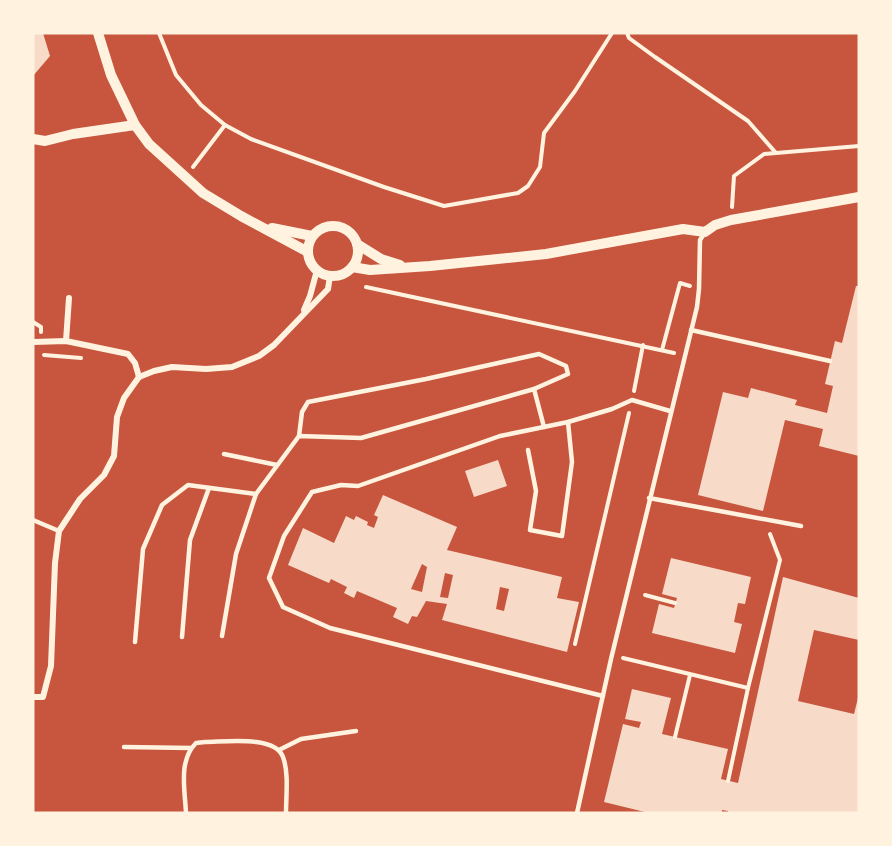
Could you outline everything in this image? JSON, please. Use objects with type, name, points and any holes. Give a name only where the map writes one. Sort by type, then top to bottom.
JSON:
[{"type":"street","points":[[98,33],[111,75],[135,125],[148,144],[203,193],[308,252]]},
{"type":"street","points":[[33,139],[45,141],[73,134],[135,125]]},
{"type":"street","points":[[352,267],[370,270],[415,267],[546,254],[683,229],[705,232],[715,225],[731,220],[859,196]]},
{"type":"street","points":[[241,216],[278,231],[312,236]]},
{"type":"street","points":[[357,244],[356,261],[345,273],[330,276],[317,270],[309,260],[308,252],[312,236],[318,230],[333,225],[349,231],[357,244],[389,262],[415,267]]},
{"type":"street","points":[[302,314],[317,270]]},
{"type":"street","points":[[33,696],[43,697],[51,666],[55,563],[59,531],[80,499],[104,475],[114,456],[117,417],[124,398],[139,377],[154,371],[172,367],[221,369],[244,364],[259,356],[274,345],[328,289],[330,276]]},
{"type":"street","points":[[66,341],[69,298]]},
{"type":"street","points":[[33,342],[66,341],[128,354],[135,363],[139,377]]},
{"type":"lane","points":[[577,813],[649,498],[691,330],[699,289],[700,240],[705,232]]},
{"type":"lane","points":[[691,330],[830,361]]},
{"type":"lane","points":[[222,636],[236,554],[256,494],[299,436],[302,412],[308,402],[539,354],[566,366],[568,374],[534,389],[361,438],[299,436]]},
{"type":"lane","points":[[534,389],[544,427]]},
{"type":"lane","points":[[603,696],[330,628],[283,607],[269,578],[284,536],[312,492],[341,485],[358,486],[500,436],[568,422],[612,409],[632,400],[670,411]]},
{"type":"lane","points":[[528,450],[536,491],[530,530],[562,536],[572,462],[568,422]]},
{"type":"lane","points":[[224,454],[277,465]]},
{"type":"lane","points":[[135,642],[142,549],[162,505],[188,485],[256,494]]},
{"type":"lane","points":[[182,638],[190,540],[209,488]]},
{"type":"lane","points":[[649,498],[801,526]]},
{"type":"lane","points":[[33,520],[59,531]]},
{"type":"lane","points":[[279,750],[301,739],[356,731]]},
{"type":"lane","points":[[186,813],[184,767],[191,748],[196,743],[205,742],[256,742],[270,744],[284,757],[286,813]]},
{"type":"lane","points":[[124,747],[191,748]]},
{"type":"path","points":[[159,33],[176,75],[195,100],[225,125],[251,139],[278,149],[444,206],[518,193],[528,186],[540,168],[544,133],[575,92],[612,33]]},
{"type":"path","points":[[627,33],[629,38],[654,57],[748,121],[776,153]]},
{"type":"path","points":[[185,178],[225,125]]},
{"type":"path","points":[[731,220],[734,176],[764,154],[859,146]]},
{"type":"path","points":[[662,350],[680,283],[699,289]]},
{"type":"path","points":[[366,287],[684,355]]},
{"type":"path","points":[[33,321],[41,327],[41,333]]},
{"type":"path","points":[[575,644],[643,345]]},
{"type":"path","points":[[728,781],[748,688],[780,560],[770,534]]},
{"type":"path","points":[[645,595],[675,603]]},
{"type":"path","points":[[622,658],[748,688]]},
{"type":"path","points":[[675,737],[690,675]]},
{"type":"building","points":[[33,33],[43,33],[50,56],[33,76]]},
{"type":"building","points":[[856,286],[859,286],[859,456],[819,446],[823,429],[785,420],[763,511],[698,495],[723,392],[748,398],[751,388],[797,400],[795,405],[827,413],[833,386],[825,384],[835,341],[842,343]]},
{"type":"building","points":[[498,460],[507,486],[474,497],[465,471]]},
{"type":"building","points":[[383,495],[457,527],[447,550],[562,577],[557,598],[579,602],[567,652],[442,620],[447,604],[426,601],[417,617],[412,616],[408,624],[393,617],[397,608],[357,591],[354,598],[344,593],[347,587],[331,579],[329,583],[288,565],[303,528],[334,543],[346,516],[354,520],[356,516],[374,528],[378,517],[374,515]],"holes":[[[422,564],[427,567],[422,592],[411,589]],[[445,573],[453,575],[448,598],[440,597]],[[500,587],[509,589],[504,611],[496,609]]]},
{"type":"building","points":[[671,558],[751,577],[745,604],[738,603],[734,622],[742,624],[735,653],[652,633],[659,604],[674,608],[677,598],[662,594]]},
{"type":"building","points":[[783,577],[859,598],[859,640],[814,630],[798,701],[854,714],[859,694],[859,813],[728,813],[722,810],[722,813],[649,813],[604,802],[623,724],[639,728],[641,722],[625,719],[632,689],[671,698],[662,734],[728,749],[721,779],[738,783]]}]
